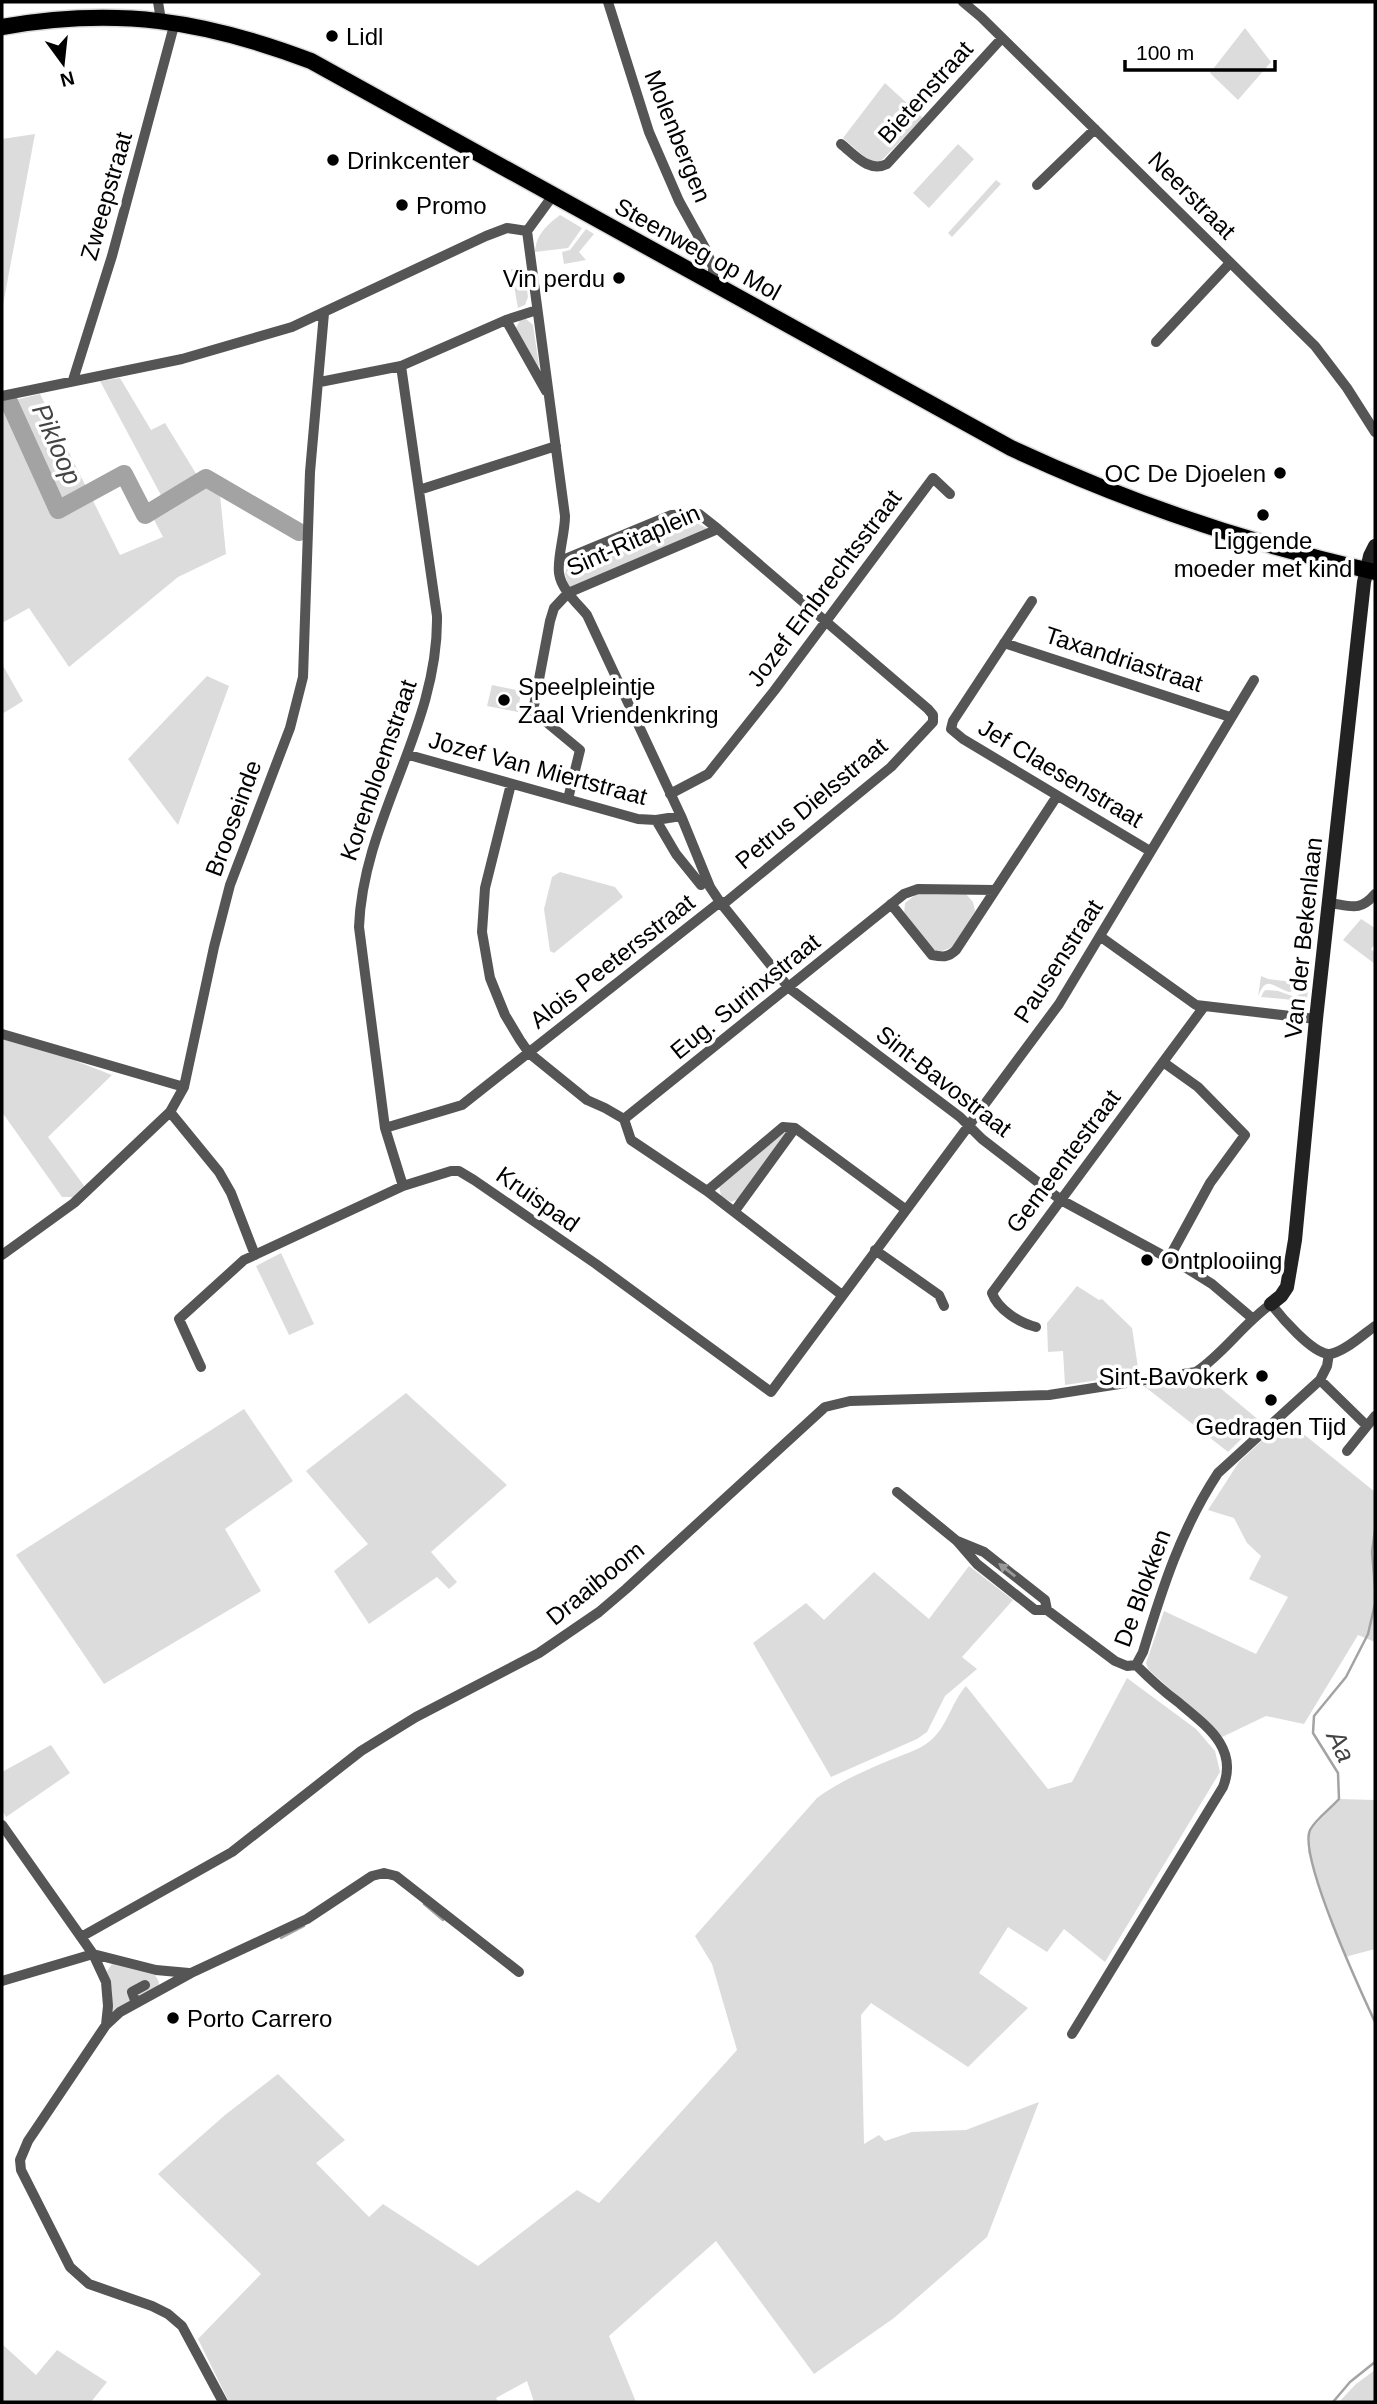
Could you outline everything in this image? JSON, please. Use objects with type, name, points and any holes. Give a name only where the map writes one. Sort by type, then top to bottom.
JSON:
[{"type":"main road","name":"Steenweg op Mol","points":[[2,27],[72,17],[126,17],[168,21],[255,41],[311,61],[963,422],[1043,463],[1203,524],[1371,571]]},
{"type":"street","points":[[158,2],[168,21]]},
{"type":"street","name":"Molenbergen","points":[[608,2],[649,132],[679,201],[705,248],[713,267],[713,283]]},
{"type":"street","name":"Neerstraat","points":[[963,2],[1315,346],[1347,388],[1375,432]]},
{"type":"street","name":"Zweepstraat","points":[[73,380],[112,256],[168,21]]},
{"type":"street","name":"Bietenstraat","points":[[841,144],[868,166],[876,168],[887,164],[1002,38]]},
{"type":"street","points":[[1037,186],[1095,129]]},
{"type":"street","points":[[554,194],[527,231],[565,516],[559,574],[568,593],[555,608],[550,621],[533,711],[580,750],[568,799]]},
{"type":"street","points":[[2,396],[182,359],[292,327],[400,274],[486,236],[507,228],[527,231]]},
{"type":"street","points":[[1156,342],[1230,263]]},
{"type":"street","points":[[320,382],[401,366],[506,320],[537,310]]},
{"type":"street","name":"Brooseinde","points":[[2,1255],[74,1203],[170,1112],[184,1087],[230,885],[290,728],[303,677],[310,472],[324,313]]},
{"type":"street","points":[[506,320],[549,396]]},
{"type":"street","name":"Korenbloemstraat","points":[[401,366],[437,616],[437,638],[435,663],[409,755],[365,873],[359,927],[385,1128],[403,1186]]},
{"type":"street","points":[[419,490],[555,446]]},
{"type":"street","name":"Jozef Embrechtsstraat","points":[[670,794],[708,774],[774,691],[933,478],[950,494]]},
{"type":"street","name":"Sint-Ritaplein","points":[[560,561],[671,515],[699,514],[718,528]]},
{"type":"street","points":[[718,528],[826,620]]},
{"type":"street","name":"Sint-Ritaplein","points":[[568,593],[718,528]]},
{"type":"street","name":"Van der Bekenlaan","points":[[1271,1304],[1287,1287],[1291,1264],[1316,1019],[1375,546]]},
{"type":"street","name":"Sint-Bavostraat","points":[[568,593],[587,615],[681,816],[710,887],[789,988],[960,1117],[968,1127],[1061,1200],[1212,1284],[1252,1318]]},
{"type":"street","points":[[1004,643],[1032,601]]},
{"type":"street","name":"Petrus Dielsstraat","points":[[720,902],[726,902],[891,767],[933,722],[933,715],[826,620]]},
{"type":"street","name":"Taxandriastraat","points":[[1004,643],[1230,717]]},
{"type":"street","name":"Jef Claesenstraat","points":[[1004,643],[953,721],[951,729],[1150,851]]},
{"type":"street","name":"Pausenstraat","points":[[771,1392],[1059,1004],[1254,680]]},
{"type":"street","name":"Jozef Van Miertstraat","points":[[409,755],[638,819],[656,820],[681,816]]},
{"type":"street","points":[[511,784],[485,888],[482,932],[485,958],[496,995],[529,1054],[587,1100],[624,1119],[631,1140],[707,1191],[842,1295]]},
{"type":"street","points":[[891,904],[926,950],[932,955],[950,956],[1057,796]]},
{"type":"street","points":[[656,820],[676,854],[701,885]]},
{"type":"street","name":"Eug. Surinxstraat","points":[[624,1119],[904,894],[918,889],[995,890]]},
{"type":"street","points":[[1330,903],[1356,907],[1366,905],[1375,894]]},
{"type":"street","name":"Alois Peetersstraat","points":[[385,1128],[462,1105],[720,902]]},
{"type":"street","points":[[1101,937],[1190,1002],[1203,1008],[1316,1019]]},
{"type":"street","name":"Gemeentestraat","points":[[1036,1327],[1023,1324],[998,1304],[992,1293],[1203,1008]]},
{"type":"street","points":[[2,1034],[184,1087]]},
{"type":"street","points":[[1163,1062],[1198,1087],[1245,1135],[1210,1183],[1169,1258]]},
{"type":"street","points":[[170,1112],[219,1172],[231,1193],[255,1255]]},
{"type":"street","points":[[707,1191],[783,1127],[795,1128],[905,1209]]},
{"type":"street","points":[[734,1212],[795,1128]]},
{"type":"street","name":"Kruispad","points":[[201,1367],[179,1319],[235,1267],[255,1255],[403,1186],[459,1171],[596,1264],[771,1392]]},
{"type":"street","points":[[876,1250],[939,1295],[944,1306]]},
{"type":"street","points":[[1271,1304],[1283,1321],[1317,1349],[1328,1354],[1340,1351],[1375,1326]]},
{"type":"street","name":"Draaiboom","points":[[81,1937],[232,1852],[361,1751],[416,1717],[539,1653],[600,1612],[825,1406],[850,1401],[1049,1395],[1196,1371],[1207,1364],[1252,1318],[1271,1304]]},
{"type":"street","points":[[1328,1354],[1327,1366],[1320,1380],[1366,1425]]},
{"type":"street","name":"De Blokken","points":[[1072,2034],[1228,1775],[1222,1747],[1212,1731],[1136,1665],[1143,1652],[1168,1569],[1187,1525],[1218,1473],[1320,1380]]},
{"type":"street","points":[[1347,1451],[1375,1416]]},
{"type":"street","points":[[897,1492],[957,1541],[984,1552],[1045,1600],[1047,1610],[1115,1661],[1127,1666],[1136,1665]]},
{"type":"street","points":[[2,1825],[93,1954],[106,1982],[106,2025]]},
{"type":"street","points":[[223,2402],[182,2326],[168,2314],[152,2306],[89,2284],[70,2267],[21,2170],[20,2160],[28,2141],[106,2025],[120,2012],[136,2003],[191,1973],[289,1929],[384,1872],[396,1876],[519,1972]]},
{"type":"street","points":[[2,1981],[93,1954],[156,1970],[191,1973]]},
{"type":"street","points":[[136,2003],[132,1992],[145,1985]]},
{"type":"shaded area","points":[[1245,28],[1271,62],[1238,100],[1210,73]]},
{"type":"shaded area","points":[[885,83],[923,118],[879,163],[868,160],[843,138]]},
{"type":"shaded area","points":[[35,134],[2,310],[2,139]]},
{"type":"shaded area","points":[[958,144],[974,159],[929,208],[913,193]]},
{"type":"shaded area","points":[[996,180],[1001,184],[952,237],[948,233]]},
{"type":"shaded area","points":[[560,215],[582,228],[568,248],[535,252],[540,235]]},
{"type":"shaded area","points":[[586,229],[594,234],[579,252],[586,260],[564,264],[562,252],[570,250]]},
{"type":"shaded area","points":[[519,268],[521,275],[525,275],[528,297],[525,305],[518,308],[511,269]]},
{"type":"shaded area","points":[[526,319],[533,325],[540,372],[516,328],[520,320]]},
{"type":"shaded area","points":[[120,378],[151,430],[165,423],[203,485],[213,484],[220,495],[226,554],[178,577],[69,667],[29,608],[2,623],[2,408],[15,400],[40,394],[120,555],[163,537],[148,508],[163,499],[100,381]]},
{"type":"shaded area","points":[[677,520],[695,522],[708,529],[569,588],[565,574],[567,567]]},
{"type":"shaded area","points":[[2,664],[23,701],[2,714]]},
{"type":"shaded area","points":[[207,676],[229,686],[178,825],[128,759]]},
{"type":"shaded area","name":"Speelpleintje Zaal Vriendenkring","points":[[492,685],[521,691],[518,712],[487,706]]},
{"type":"shaded area","points":[[560,872],[615,887],[623,897],[554,953],[550,951],[544,909],[552,877]]},
{"type":"shaded area","points":[[918,893],[966,894],[973,902],[975,911],[953,947],[939,952],[929,947],[904,914],[905,903]]},
{"type":"shaded area","points":[[1361,919],[1375,928],[1375,944],[1371,949],[1375,953],[1375,964],[1343,940]]},
{"type":"shaded area","points":[[1261,976],[1308,984],[1308,987],[1289,992],[1267,984],[1258,997]]},
{"type":"shaded area","points":[[1267,990],[1295,997],[1308,990],[1306,1007],[1303,1007],[1303,1001],[1261,997]]},
{"type":"shaded area","points":[[2,1038],[50,1051],[112,1075],[48,1137],[85,1187],[74,1197],[62,1197],[2,1112]]},
{"type":"shaded area","points":[[783,1133],[739,1199],[731,1202],[721,1196],[719,1186]]},
{"type":"shaded area","points":[[281,1253],[314,1324],[289,1335],[256,1266]]},
{"type":"shaded area","points":[[1077,1286],[1099,1300],[1102,1299],[1132,1328],[1139,1374],[1065,1385],[1063,1351],[1048,1352],[1047,1323]]},
{"type":"shaded area","points":[[1207,1377],[1260,1421],[1228,1452],[1144,1386]]},
{"type":"shaded area","points":[[406,1393],[507,1485],[431,1552],[457,1582],[449,1589],[437,1577],[369,1624],[334,1571],[368,1544],[306,1471]]},
{"type":"shaded area","points":[[244,1409],[293,1481],[225,1529],[261,1591],[104,1684],[16,1555]]},
{"type":"shaded area","points":[[1285,1419],[1375,1492],[1375,1642],[1358,1635],[1304,1724],[1266,1716],[1222,1737],[1148,1669],[1146,1663],[1164,1611],[1256,1654],[1288,1597],[1249,1579],[1261,1556],[1247,1543],[1234,1518],[1208,1510],[1239,1462]]},
{"type":"shaded area","points":[[969,1566],[1013,1600],[962,1657],[977,1669],[945,1696],[927,1732],[831,1777],[753,1643],[806,1603],[824,1620],[874,1572],[929,1619]]},
{"type":"shaded area","points":[[1127,1678],[1196,1729],[1215,1751],[1220,1772],[1105,1962],[1064,1929],[1047,1952],[1008,1927],[979,1973],[1028,2008],[968,2067],[871,2003],[861,2015],[864,2144],[879,2135],[885,2141],[912,2132],[966,2130],[1039,2102],[987,2237],[894,2318],[814,2374],[716,2241],[609,2336],[636,2402],[534,2402],[527,2381],[496,2398],[498,2402],[229,2402],[198,2339],[261,2274],[158,2174],[225,2115],[278,2074],[345,2140],[316,2163],[369,2217],[383,2204],[478,2266],[577,2190],[599,2203],[737,2050],[712,1964],[695,1936],[817,1798],[852,1777],[926,1744],[939,1732],[966,1686],[1048,1789],[1072,1782]]},
{"type":"shaded area","points":[[51,1745],[70,1773],[6,1817],[2,1810],[2,1772]]},
{"type":"shaded area","points":[[1339,1799],[1375,1800],[1375,1949],[1345,1957],[1308,1852],[1310,1831]]},
{"type":"shaded area","points":[[112,1964],[155,1975],[159,1982],[158,1987],[110,2018],[112,1992],[107,1971]]},
{"type":"shaded area","points":[[2,2344],[36,2375],[57,2350],[107,2382],[91,2402],[2,2402]]},
{"type":"shaded area","points":[[1375,2370],[1375,2402],[1339,2402],[1356,2384]]},
{"type":"waterway","name":"Pikloop","points":[[2,403],[9,402],[58,510],[124,474],[145,515],[206,478],[299,532]]},
{"type":"waterway","name":"Aa","points":[[1375,1530],[1372,1552],[1375,1587]]},
{"type":"waterway","name":"Aa","points":[[1375,1604],[1368,1634],[1346,1677],[1314,1716],[1313,1733],[1338,1773],[1339,1799],[1310,1830],[1309,1844],[1313,1867],[1333,1924],[1375,2022]]},
{"type":"waterway","points":[[424,1904],[443,1920]]},
{"type":"waterway","points":[[281,1938],[304,1926]]},
{"type":"waterway","name":"Aa","points":[[1333,2402],[1350,2382],[1375,2362]]},
{"type":"place","name":"Lidl","points":[[332,36]]},
{"type":"place","name":"Drinkcenter","points":[[333,160]]},
{"type":"place","name":"Promo","points":[[402,205]]},
{"type":"place","name":"Vin perdu","points":[[619,278]]},
{"type":"place","name":"OC De Djoelen","points":[[1280,473]]},
{"type":"place","name":"Liggende moeder met kind","points":[[1263,515]]},
{"type":"place","name":"Speelpleintje Zaal Vriendenkring","points":[[504,700]]},
{"type":"place","name":"Ontplooiing","points":[[1147,1260]]},
{"type":"place","name":"Sint-Bavokerk","points":[[1262,1376]]},
{"type":"place","name":"Gedragen Tijd","points":[[1271,1400]]},
{"type":"place","name":"Porto Carrero","points":[[173,2018]]}]
